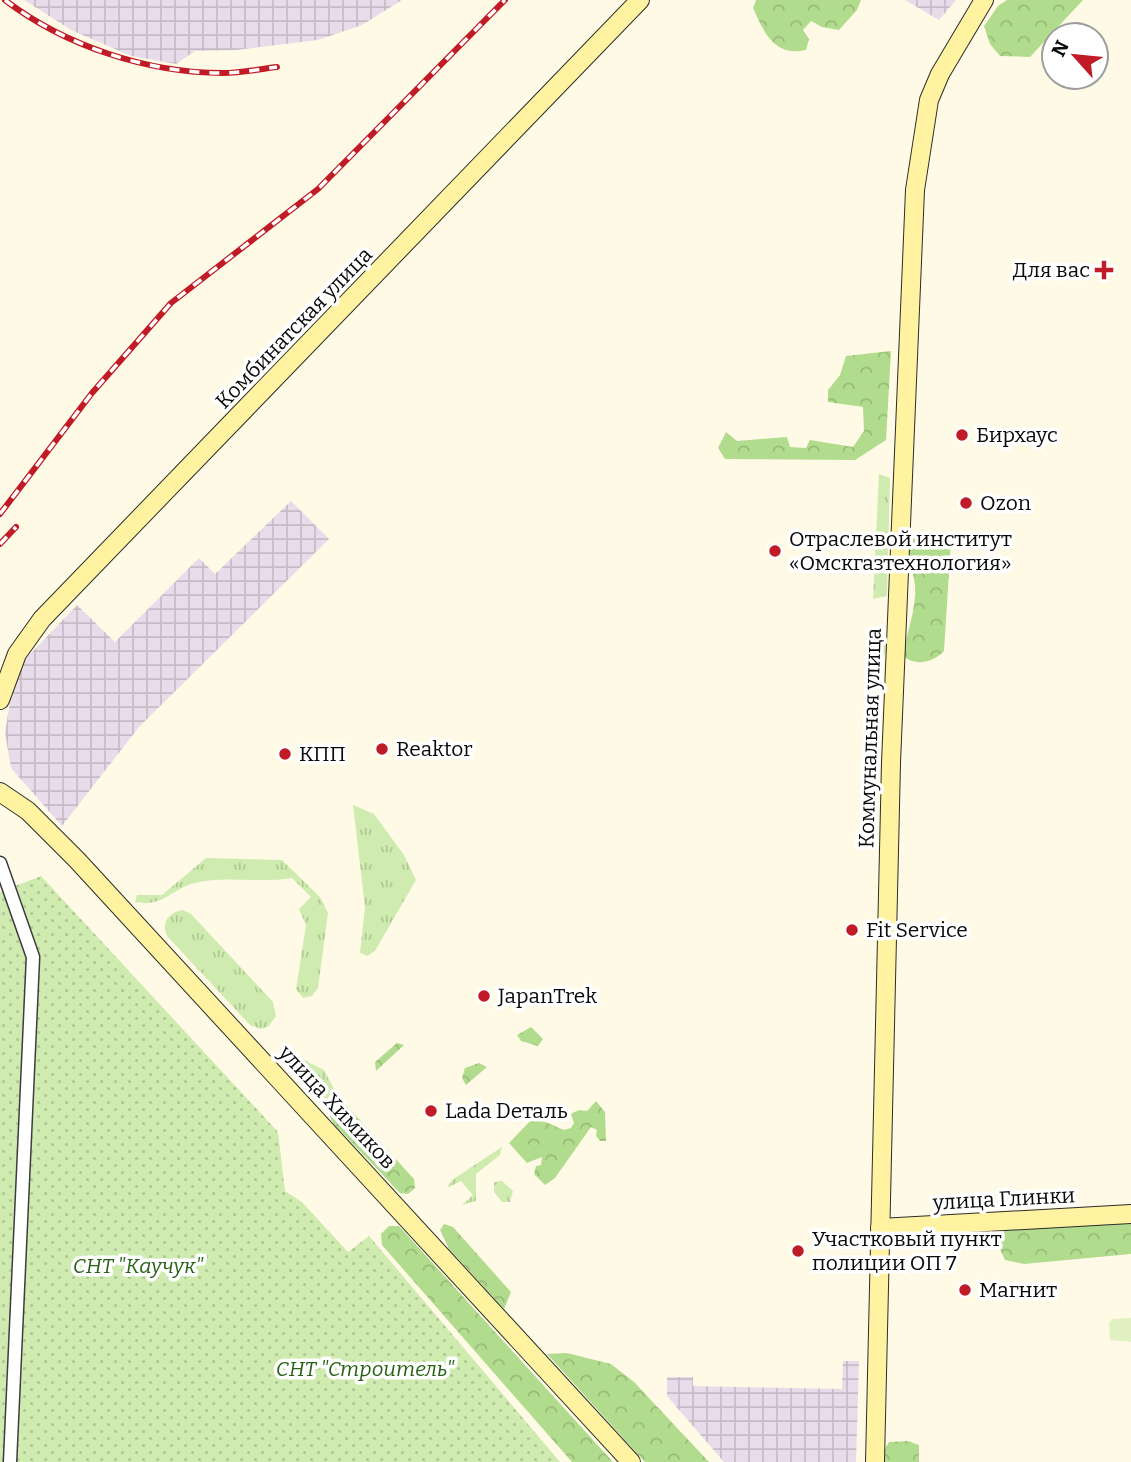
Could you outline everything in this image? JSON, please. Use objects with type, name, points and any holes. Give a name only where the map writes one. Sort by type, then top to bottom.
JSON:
[{"type":"main road","name":"Комбинатская улица","points":[[0,700],[17,654],[42,619],[640,0]]},
{"type":"main road","name":"Коммунальная улица","points":[[874,1462],[891,763],[915,190],[929,100],[940,74],[984,0]]},
{"type":"main road","name":"Коммунальная улица","points":[[969,26],[997,0]]},
{"type":"main road","name":"улица Химиков","points":[[0,792],[28,811],[77,860],[631,1462]]},
{"type":"main road","name":"улица Глинки","points":[[880,1228],[1131,1214]]},
{"type":"street","points":[[0,863],[33,957],[10,1462]]},
{"type":"shaded area","points":[[24,0],[402,0],[362,25],[318,40],[236,50],[195,51],[176,64],[131,56],[71,30]]},
{"type":"shaded area","points":[[905,0],[956,0],[939,20]]},
{"type":"shaded area","points":[[291,501],[329,539],[139,727],[62,826],[11,768],[5,733],[15,670],[77,605],[115,642],[199,558],[215,574]]},
{"type":"shaded area","points":[[843,1361],[859,1361],[856,1462],[724,1462],[667,1396],[667,1377],[693,1377],[693,1386],[842,1389]]},
{"type":"green space","points":[[756,0],[861,0],[857,10],[839,30],[822,27],[811,21],[803,30],[809,39],[806,50],[795,51],[779,46],[766,34],[753,8]]},
{"type":"green space","points":[[1007,0],[1083,0],[1063,21],[1040,21],[1040,46],[1030,57],[1000,56],[990,44],[984,26],[998,6]]},
{"type":"green space","points":[[891,351],[886,440],[855,460],[725,459],[718,448],[726,432],[737,441],[787,437],[790,447],[806,448],[810,440],[853,447],[864,431],[863,407],[828,402],[828,390],[840,375],[846,356]]},
{"type":"green space","points":[[879,474],[890,478],[887,596],[873,599]]},
{"type":"green space","points":[[914,537],[951,540],[944,651],[935,658],[919,662],[903,656],[914,603],[915,585],[908,540]]},
{"type":"green space","points":[[869,630],[888,640],[875,682],[872,682]]},
{"type":"green space","points":[[353,805],[374,814],[404,855],[416,880],[375,951],[367,956],[360,953],[365,907]]},
{"type":"green space","points":[[206,858],[282,860],[320,897],[328,913],[318,988],[312,996],[303,998],[296,989],[306,925],[299,909],[311,897],[292,878],[207,881],[187,886],[160,900],[135,902],[137,895],[162,895]]},
{"type":"green space","name":"СНТ \"Каучук\"","points":[[41,876],[278,1132],[285,1191],[302,1202],[348,1252],[369,1236],[560,1462],[0,1462],[0,892]]},
{"type":"green space","points":[[183,910],[191,914],[273,1002],[276,1016],[268,1027],[260,1029],[250,1025],[168,937],[165,928],[167,919],[173,913]]},
{"type":"green space","points":[[531,1027],[543,1039],[538,1046],[521,1041],[517,1035]]},
{"type":"green space","points":[[397,1043],[404,1045],[376,1071],[375,1062]]},
{"type":"green space","points":[[290,1053],[324,1070],[334,1089],[328,1098],[317,1101],[307,1090],[296,1073]]},
{"type":"green space","points":[[479,1063],[487,1067],[466,1085],[462,1078],[465,1068]]},
{"type":"green space","points":[[596,1101],[605,1112],[606,1141],[600,1141],[596,1136],[597,1130],[591,1127],[555,1178],[545,1185],[534,1174],[536,1166],[541,1165],[542,1157],[527,1163],[509,1143],[534,1117],[564,1130],[571,1128],[574,1123],[571,1114],[579,1110],[587,1111]]},
{"type":"green space","points":[[340,1102],[347,1106],[414,1179],[415,1188],[408,1194],[400,1193],[333,1123],[330,1116]]},
{"type":"green space","points":[[502,1147],[500,1155],[476,1174],[476,1201],[462,1205],[473,1195],[461,1181],[447,1188],[452,1180]]},
{"type":"green space","points":[[502,1181],[513,1191],[510,1202],[502,1202],[494,1192],[494,1182]]},
{"type":"green space","points":[[1131,1221],[1131,1254],[1024,1264],[1005,1260],[999,1247],[1005,1229]]},
{"type":"green space","points":[[444,1224],[453,1227],[511,1292],[504,1309],[449,1249],[440,1230]]},
{"type":"green space","points":[[389,1226],[399,1226],[613,1462],[572,1462],[382,1245],[381,1234]]},
{"type":"green space","points":[[1131,1318],[1131,1342],[1110,1340],[1109,1323],[1112,1319]]},
{"type":"green space","points":[[567,1353],[611,1364],[634,1382],[709,1462],[645,1462],[547,1354]]},
{"type":"green space","points":[[908,1441],[919,1445],[919,1462],[884,1462],[884,1450],[889,1442]]},
{"type":"railway","points":[[5,0],[54,31],[108,54],[137,62],[195,72],[244,72],[277,67]]},
{"type":"railway","points":[[0,514],[92,393],[171,303],[318,189],[505,0]]},
{"type":"railway","points":[[0,544],[16,527]]},
{"type":"place","name":"Для вас","points":[[1104,270]]},
{"type":"place","name":"Бирхаус","points":[[962,435]]},
{"type":"place","name":"Ozon","points":[[966,503]]},
{"type":"place","name":"Отраслевой институт «Омскгазтехнология»","points":[[775,551]]},
{"type":"place","name":"Reaktor","points":[[382,749]]},
{"type":"place","name":"КПП","points":[[285,754]]},
{"type":"place","name":"Fit Service","points":[[852,930]]},
{"type":"place","name":"JapanTrek","points":[[484,996]]},
{"type":"place","name":"Lada Dеталь","points":[[431,1111]]},
{"type":"place","name":"Участковый пункт полиции ОП 7","points":[[798,1251]]},
{"type":"place","name":"Магнит","points":[[965,1290]]},
{"type":"park label","name":"СНТ \"Строитель\"","points":[[365,1369]]}]
